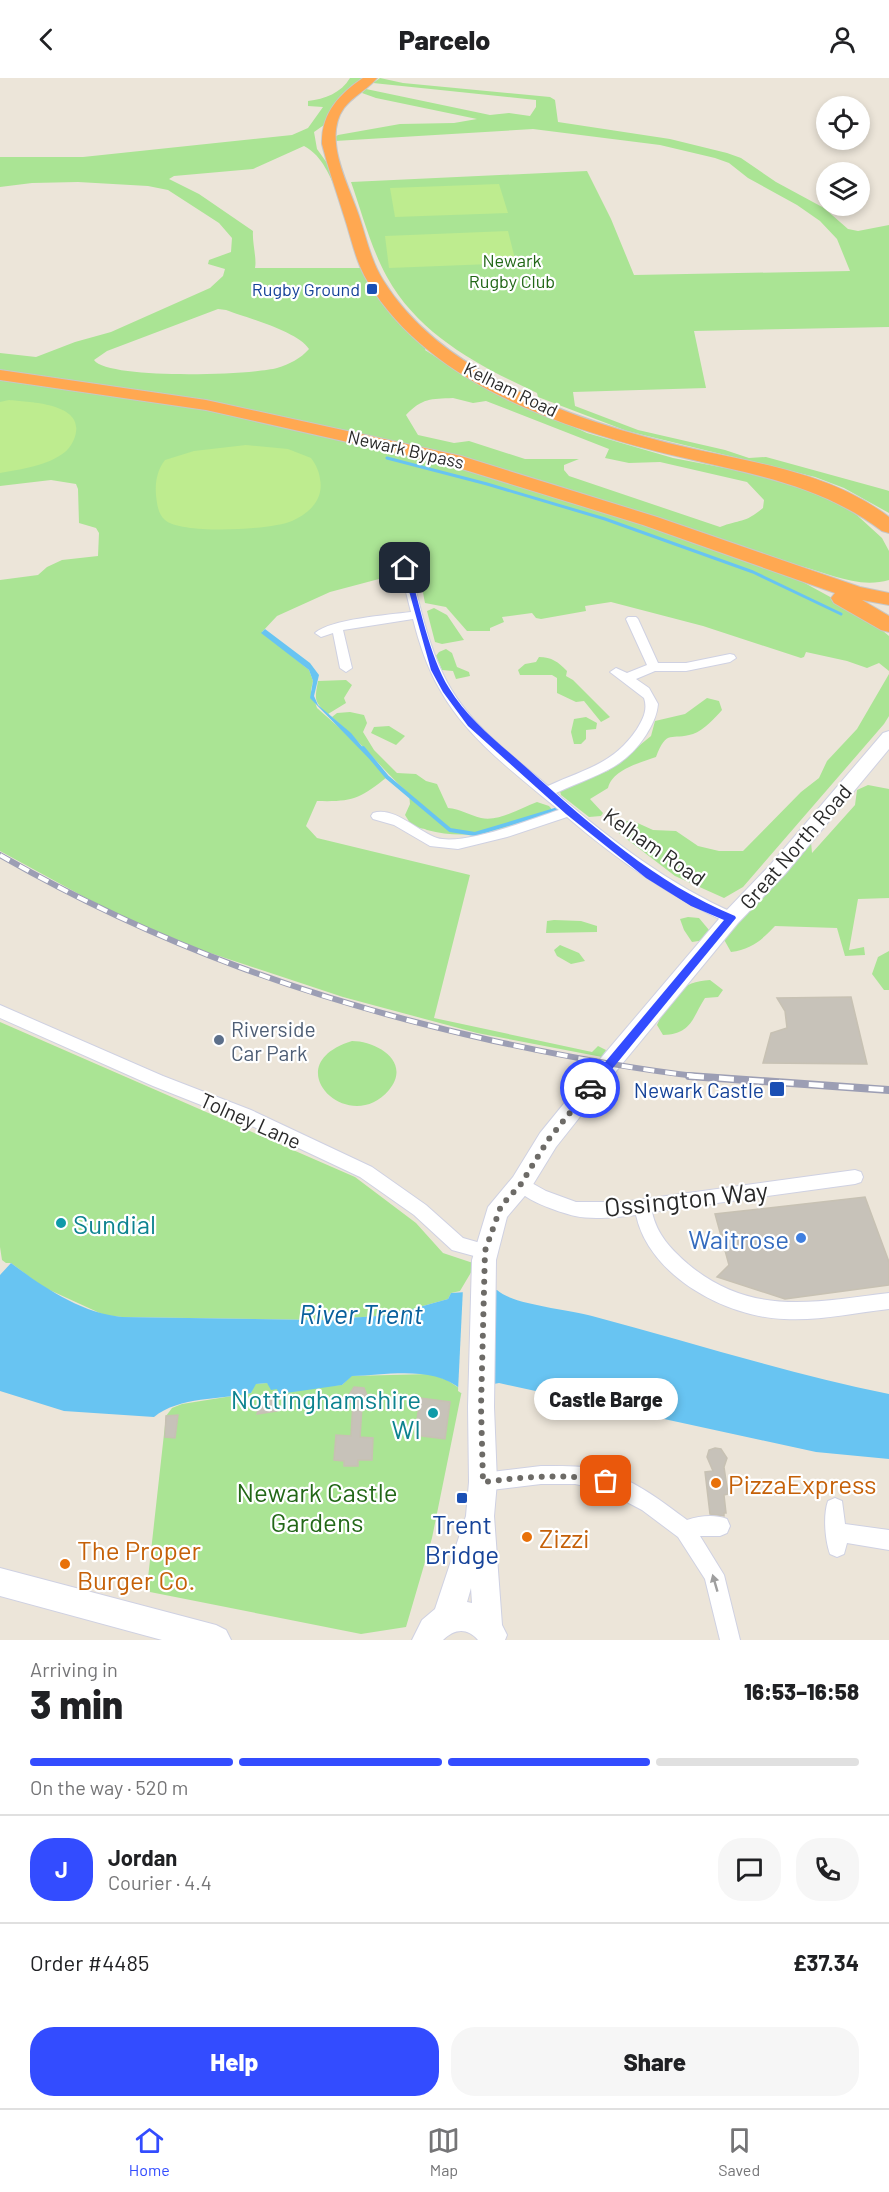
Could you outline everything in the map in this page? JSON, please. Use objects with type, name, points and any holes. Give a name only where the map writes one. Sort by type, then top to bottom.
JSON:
[{"type":"highway","name":"Kelham Road","points":[[367,81],[342,102],[333,114],[329,127],[329,144],[370,271],[389,301],[424,339],[474,373],[507,391],[572,419],[638,441],[802,480],[856,504],[889,527]]},
{"type":"highway","name":"Newark Bypass","points":[[0,375],[206,405],[454,460],[650,521],[800,575],[856,592],[889,599]]},
{"type":"highway","name":"Newark Bypass","points":[[800,575],[889,625]]},
{"type":"main road","name":"Great North Road","points":[[483,1482],[481,1407],[485,1251],[501,1206],[521,1184],[548,1140],[731,918],[778,869],[889,737]]},
{"type":"main road","points":[[483,1482],[480,1516],[491,1635]]},
{"type":"main road","points":[[447,1618],[480,1516]]},
{"type":"main road","points":[[0,1582],[216,1640]]},
{"type":"main road","points":[[427,1640],[437,1624],[458,1615],[469,1616],[480,1621],[491,1635]]},
{"type":"street","name":"Kelham Road","points":[[405,568],[435,670],[458,707],[484,736],[569,811],[649,875],[695,903],[731,918]]},
{"type":"street","points":[[321,633],[337,627],[418,615]]},
{"type":"street","points":[[637,622],[654,667]]},
{"type":"street","points":[[337,627],[346,668]]},
{"type":"street","points":[[547,792],[561,783],[603,769],[615,761],[633,744],[649,723],[653,714],[651,699],[640,687],[622,675],[654,667],[686,667],[730,658]]},
{"type":"street","points":[[378,816],[399,822],[435,843],[458,844],[476,842],[569,811]]},
{"type":"street","name":"Tolney Lane","points":[[0,1011],[158,1081],[245,1115],[366,1172],[425,1214],[458,1245],[485,1251]]},
{"type":"street","name":"Ossington Way","points":[[521,1184],[541,1197],[576,1209],[643,1207],[855,1178]]},
{"type":"street","points":[[643,1207],[650,1232],[665,1254],[711,1288],[741,1303],[768,1310],[797,1311],[889,1301]]},
{"type":"street","points":[[483,1482],[541,1475],[575,1475],[606,1481],[649,1503],[685,1530],[714,1575],[730,1640]]},
{"type":"street","points":[[835,1508],[837,1539],[889,1540]]},
{"type":"street","points":[[685,1530],[700,1526],[720,1526]]},
{"type":"green space","points":[[350,78],[366,78],[336,104],[324,125],[314,132],[317,149],[327,163],[339,196],[321,161],[304,146],[253,169],[174,176],[169,179],[199,194],[253,231],[255,268],[362,268],[370,289],[427,347],[425,350],[475,382],[587,433],[673,458],[792,481],[848,507],[882,538],[889,551],[889,580],[866,583],[800,566],[801,581],[865,616],[889,636],[889,671],[879,663],[867,668],[806,652],[801,658],[703,626],[611,602],[585,606],[586,611],[541,619],[536,618],[532,613],[502,617],[504,622],[490,628],[490,631],[467,631],[446,607],[425,603],[419,572],[394,575],[330,592],[277,616],[262,632],[309,670],[313,681],[311,690],[317,708],[352,739],[387,777],[355,798],[317,801],[306,826],[317,838],[470,875],[434,1018],[592,1052],[598,1046],[606,1050],[602,1057],[477,1033],[343,997],[195,948],[110,911],[0,851],[0,580],[38,575],[47,567],[62,560],[98,556],[99,533],[96,528],[79,523],[76,484],[51,480],[0,486],[0,353],[36,357],[75,342],[111,332],[210,288],[223,276],[225,269],[208,264],[209,260],[231,252],[232,238],[219,223],[168,190],[148,186],[78,182],[32,183],[0,187],[0,157],[83,157],[292,135],[308,128],[323,107],[308,106],[308,101],[332,94]],"holes":[[[218,309],[283,331],[303,342],[309,349],[290,363],[277,368],[240,373],[181,374],[125,371],[105,366],[94,360],[107,351]],[[453,398],[473,403],[486,401],[609,449],[605,458],[629,463],[660,462],[747,482],[764,500],[763,508],[746,519],[720,527],[569,476],[564,470],[564,465],[579,459],[525,459],[469,441],[454,443],[418,435],[406,415],[427,400]]]},
{"type":"green space","name":"Newark Rugby Club","points":[[380,78],[403,83],[550,97],[555,100],[558,122],[670,139],[727,153],[741,158],[776,182],[816,204],[816,216],[833,216],[848,229],[858,231],[889,225],[889,327],[694,331],[706,388],[573,392],[575,406],[638,430],[725,450],[749,458],[766,457],[889,491],[889,513],[844,488],[815,477],[627,431],[538,397],[537,393],[472,360],[433,332],[400,298],[376,254],[351,182],[587,171],[611,219],[634,275],[850,271],[837,239],[820,221],[797,205],[748,178],[729,163],[660,145],[533,129],[335,141],[338,135],[400,124],[454,123],[477,119],[376,98],[362,93],[366,89],[490,115],[509,113],[530,116],[536,107],[536,100],[373,83]]},
{"type":"green space","points":[[499,184],[508,213],[395,217],[390,188]]},
{"type":"green space","points":[[508,231],[516,263],[389,268],[385,236]]},
{"type":"green space","points":[[9,400],[40,403],[70,415],[75,422],[76,432],[69,448],[58,457],[42,464],[0,473],[0,402]]},
{"type":"green space","points":[[246,445],[288,449],[311,458],[320,476],[321,486],[318,499],[305,514],[281,524],[247,529],[189,528],[174,525],[163,518],[157,505],[156,486],[158,472],[165,460],[194,451]]},
{"type":"green space","points":[[434,608],[447,615],[464,640],[442,644],[435,642],[427,611]]},
{"type":"green space","points":[[446,649],[452,653],[457,667],[469,672],[470,676],[456,679],[453,671],[442,670],[436,656]]},
{"type":"green space","points":[[539,657],[551,659],[561,665],[567,671],[566,676],[573,680],[610,717],[601,722],[584,701],[576,702],[557,693],[557,678],[552,675],[520,675],[518,670],[525,664],[536,662]]},
{"type":"green space","points":[[889,674],[889,716],[884,724],[743,887],[724,898],[675,876],[615,830],[618,824],[631,820],[653,830],[676,831],[698,846],[719,851],[743,851],[801,792],[819,778],[827,761],[857,729]]},
{"type":"green space","points":[[346,680],[352,685],[344,698],[346,703],[328,714],[316,699],[318,681]]},
{"type":"green space","points":[[707,698],[719,701],[722,710],[709,724],[693,734],[670,737],[663,742],[656,757],[621,771],[611,781],[608,788],[590,799],[603,813],[601,816],[589,817],[561,795],[559,787],[608,771],[651,736],[655,721],[685,714]]},
{"type":"green space","points":[[350,712],[364,715],[367,723],[363,732],[374,750],[397,773],[416,774],[426,781],[437,784],[448,808],[488,819],[537,802],[549,806],[554,812],[507,828],[476,834],[443,833],[415,827],[405,815],[410,804],[409,794],[332,717],[337,713]]},
{"type":"green space","points":[[586,717],[597,723],[596,729],[586,730],[586,739],[581,744],[574,744],[571,732],[574,719]]},
{"type":"green space","points":[[389,726],[405,736],[396,745],[371,733],[374,727]]},
{"type":"green space","points":[[868,785],[889,789],[889,898],[858,899],[849,950],[864,947],[865,955],[845,956],[837,928],[775,926],[755,944],[731,952],[722,936],[811,842],[812,853],[855,805],[857,790]]},
{"type":"green space","points":[[699,918],[709,930],[705,940],[692,942],[680,919]]},
{"type":"green space","points":[[547,921],[581,921],[597,926],[597,932],[546,933]]},
{"type":"green space","points":[[560,945],[579,953],[585,961],[571,964],[557,956],[554,950]]},
{"type":"green space","points":[[889,951],[889,990],[884,990],[872,974],[878,957]]},
{"type":"green space","points":[[710,980],[723,990],[718,997],[705,998],[686,1028],[680,1032],[663,1035],[657,1025],[676,994],[690,984]]},
{"type":"green space","points":[[0,1022],[355,1177],[416,1223],[443,1253],[476,1264],[460,1291],[451,1293],[448,1299],[391,1315],[320,1320],[104,1315],[43,1287],[11,1263],[2,1260],[0,1247]]},
{"type":"green space","points":[[352,1041],[381,1049],[394,1062],[395,1080],[389,1090],[373,1103],[355,1106],[339,1102],[326,1092],[319,1080],[319,1066],[330,1052]]},
{"type":"green space","name":"Newark Castle Gardens","points":[[431,1374],[447,1380],[462,1390],[432,1538],[406,1627],[361,1634],[150,1592],[148,1578],[166,1416],[172,1408],[182,1404],[251,1393],[255,1384],[267,1383],[277,1389],[342,1385],[351,1376]]},
{"type":"water","points":[[265,629],[310,663],[319,675],[314,696],[318,705],[351,733],[387,777],[310,698],[313,681],[309,670],[261,633]]},
{"type":"water","points":[[11,1263],[63,1298],[107,1315],[122,1317],[320,1320],[391,1315],[448,1299],[451,1293],[497,1290],[528,1303],[592,1316],[777,1367],[889,1394],[889,1459],[816,1452],[499,1383],[462,1390],[438,1377],[409,1373],[352,1376],[342,1385],[279,1394],[277,1389],[271,1390],[267,1383],[256,1384],[251,1393],[188,1402],[164,1410],[154,1417],[64,1411],[0,1391],[0,1275]]},
{"type":"pier","points":[[496,1287],[493,1388],[461,1393],[458,1391],[463,1288]]},
{"type":"building","points":[[851,997],[867,1064],[763,1063],[771,1033],[787,1028],[785,1011],[777,998]]},
{"type":"building","name":"Waitrose","points":[[865,1197],[889,1262],[889,1285],[785,1299],[717,1277],[729,1265],[715,1214]]},
{"type":"building","points":[[354,1387],[364,1388],[368,1398],[362,1407],[360,1437],[373,1438],[372,1460],[358,1460],[358,1466],[344,1466],[344,1461],[334,1460],[336,1435],[351,1436],[353,1402],[344,1403]]},
{"type":"building","name":"Nottinghamshire WI","points":[[420,1398],[450,1402],[445,1439],[415,1435]]},
{"type":"building","points":[[272,1400],[277,1411],[257,1414],[261,1401]]},
{"type":"building","points":[[178,1415],[175,1438],[165,1437],[166,1416]]},
{"type":"building","name":"PizzaExpress","points":[[721,1449],[727,1458],[724,1467],[728,1494],[724,1495],[726,1513],[724,1516],[710,1514],[705,1472],[713,1471],[707,1457],[709,1450]]},
{"type":"waterway","points":[[387,458],[487,484],[605,519],[753,572],[841,614]]},
{"type":"waterway","points":[[363,748],[387,777],[450,830],[475,834],[555,810]]},
{"type":"railway","points":[[0,855],[119,917],[179,943],[301,989],[364,1008],[494,1041],[598,1062],[703,1077]]},
{"type":"railway","points":[[689,1076],[703,1077]]},
{"type":"railway","points":[[703,1077],[889,1090]]},
{"type":"way so far","points":[[590,1088],[548,1140],[521,1184],[501,1206],[485,1251],[481,1407],[483,1482],[541,1475],[575,1475],[606,1481]]},
{"type":"place","name":"Rugby Ground","points":[[372,289]]},
{"type":"place","name":"Riverside Car Park","points":[[219,1040]]},
{"type":"place","name":"Newark Castle","points":[[777,1089]]},
{"type":"place","name":"Sundial","points":[[61,1223]]},
{"type":"place","name":"Waitrose","points":[[801,1238]]},
{"type":"place","name":"Nottinghamshire WI","points":[[433,1413]]},
{"type":"place","name":"Castle Barge","points":[[606,1481]]},
{"type":"place","name":"PizzaExpress","points":[[716,1483]]},
{"type":"place","name":"Trent Bridge","points":[[462,1498]]},
{"type":"place","name":"Zizzi","points":[[527,1537]]},
{"type":"place","name":"The Proper Burger Co.","points":[[65,1564]]},
{"type":"route","points":[[405,568],[425,644],[435,670],[446,690],[472,724],[507,758],[600,838],[649,875],[695,903],[731,918],[590,1088]]},
{"type":"water label","name":"River Trent","points":[[361,1313]]}]
